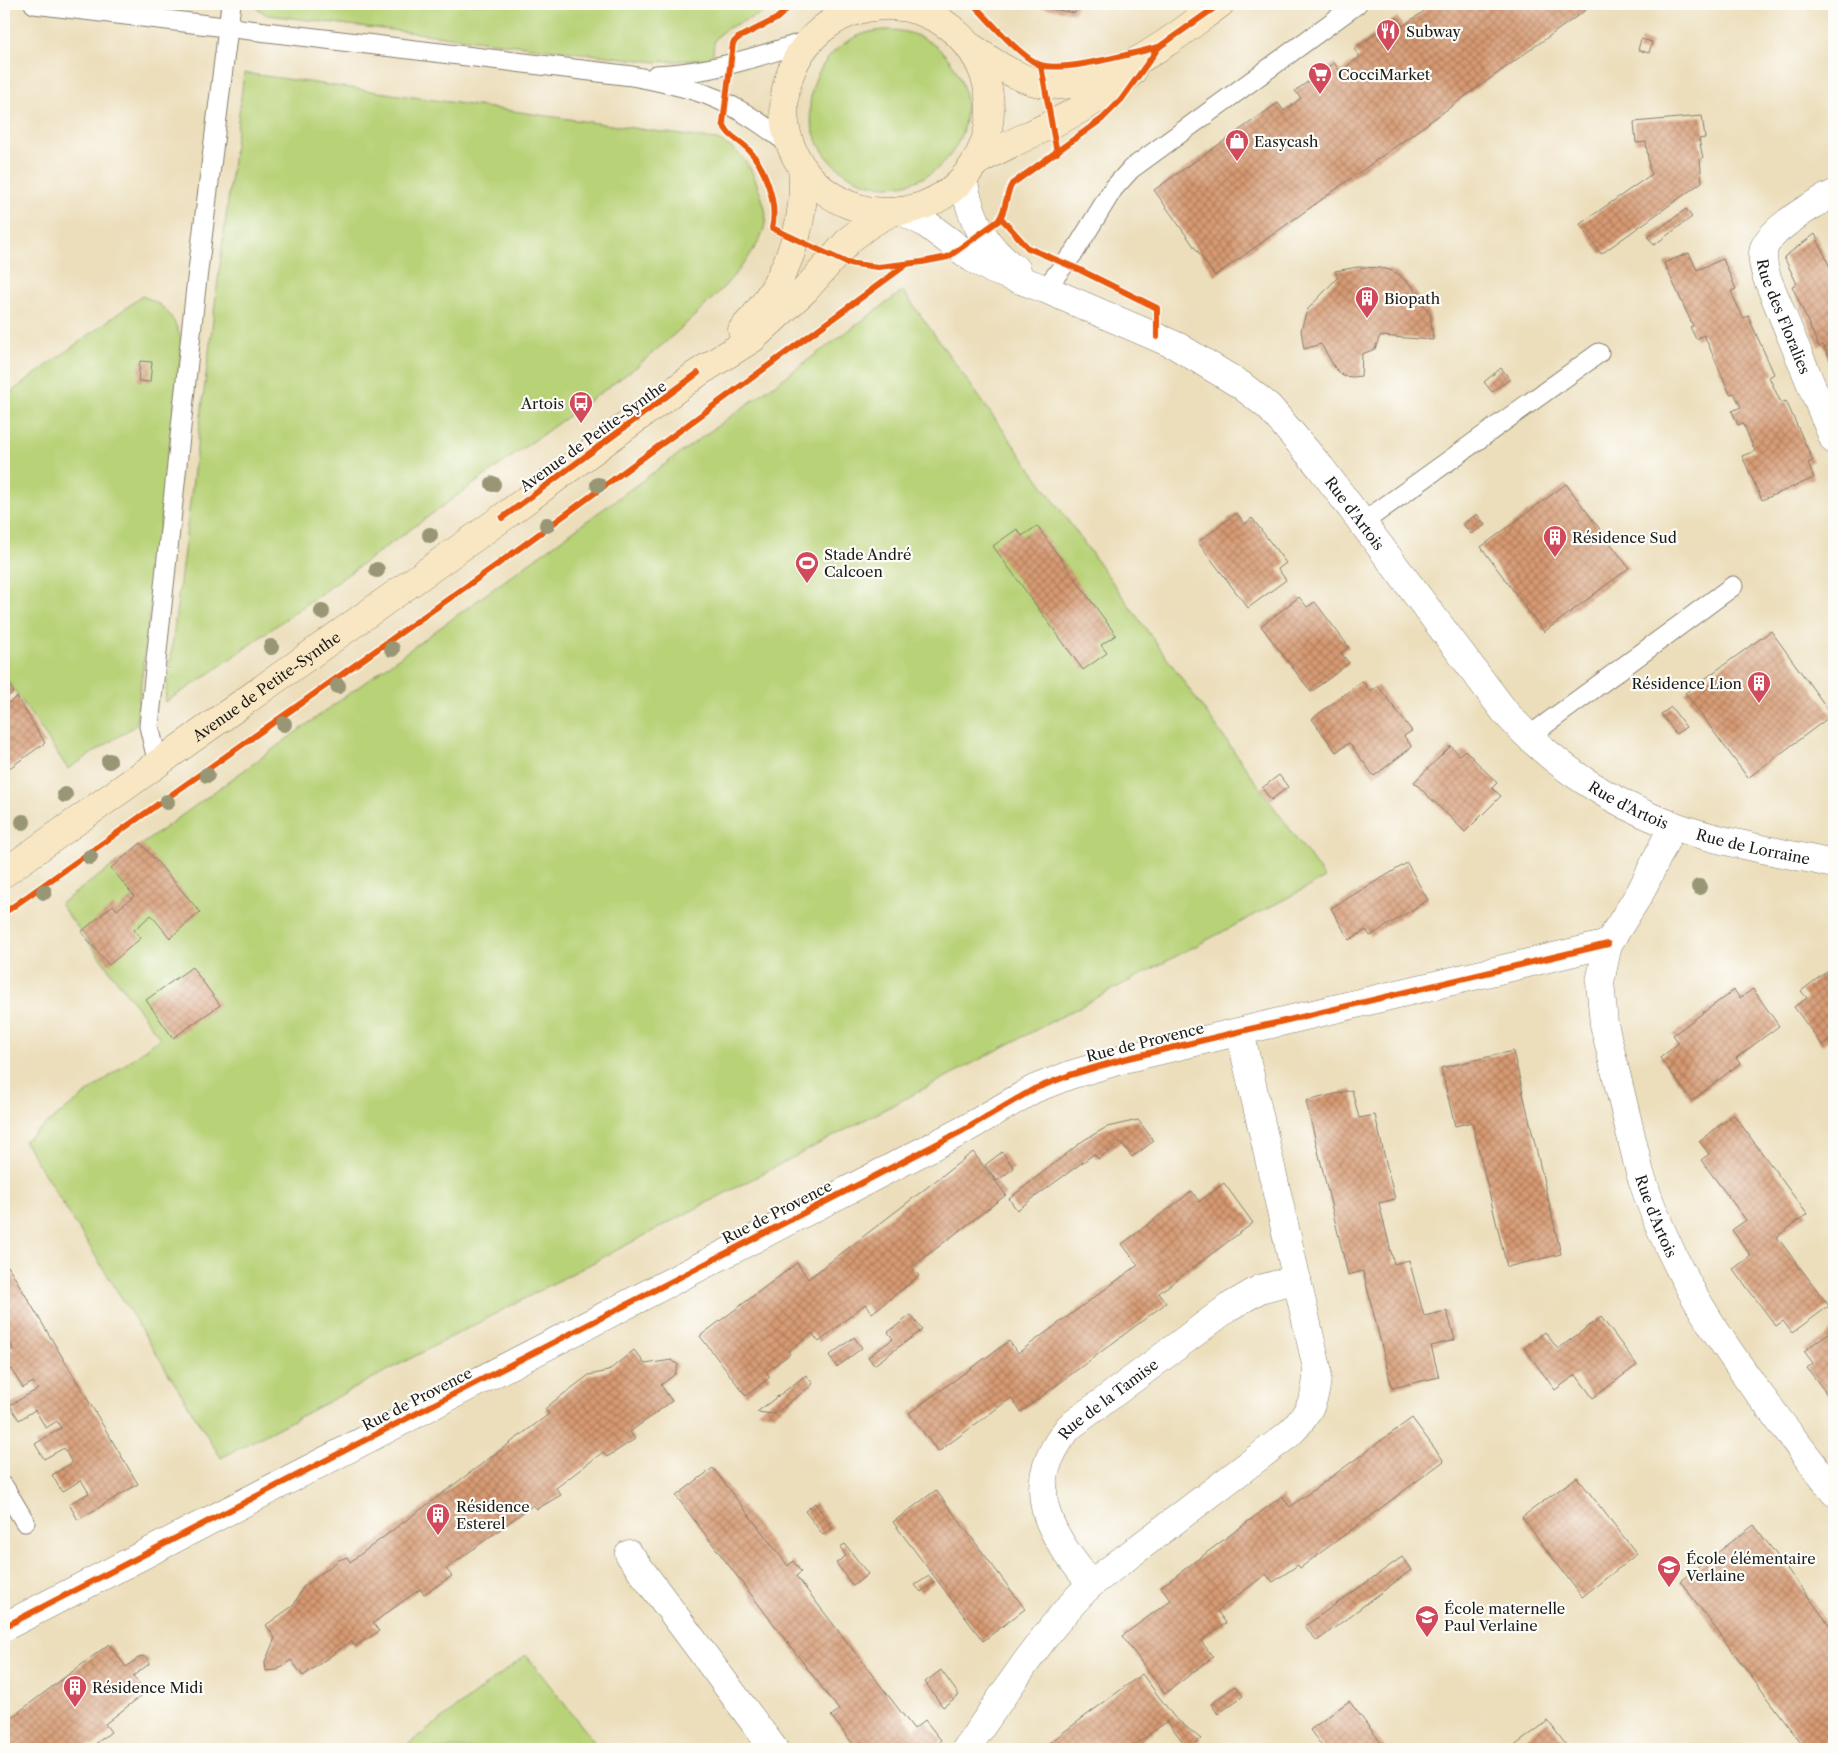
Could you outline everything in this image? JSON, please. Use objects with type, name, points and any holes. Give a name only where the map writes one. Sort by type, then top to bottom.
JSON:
[{"type":"street","points":[[969,47],[1013,74],[1034,82],[1056,85],[1094,80],[1126,66],[1159,47],[1220,4]]},
{"type":"street","name":"Avenue de Petite-Synthe","points":[[698,374],[755,315],[781,276],[799,227],[803,192],[784,114],[786,90],[793,67],[811,40],[843,10],[888,6],[930,11],[952,29],[969,47]]},
{"type":"street","points":[[969,47],[982,68],[990,99],[988,132],[970,171]]},
{"type":"street","points":[[796,157],[818,186],[837,200],[860,209],[897,212],[925,206],[939,199],[970,171],[1011,142],[1086,107],[1113,89],[1159,47]]},
{"type":"street","name":"Rue d'Artois","points":[[970,171],[969,206],[980,234],[1005,262],[1045,289]]},
{"type":"street","name":"Rue des Floralies","points":[[1834,194],[1781,229],[1765,247],[1763,256],[1767,278],[1834,440]]},
{"type":"street","name":"Rue d'Artois","points":[[897,212],[925,223],[982,264],[1005,276],[1045,289],[1177,346],[1248,390],[1283,421],[1505,712],[1528,737],[1560,764],[1606,794],[1673,825],[1640,892],[1608,944],[1600,982],[1603,1016],[1640,1173],[1662,1234],[1696,1302],[1726,1350],[1834,1492]]},
{"type":"street","name":"Avenue de Petite-Synthe","points":[[4,873],[502,518],[698,374],[752,339],[805,290],[850,238],[897,212]]},
{"type":"street","name":"Rue de Lorraine","points":[[1673,825],[1734,843],[1834,864]]},
{"type":"street","name":"Rue de Provence","points":[[4,1627],[962,1130],[1034,1089],[1070,1075],[1124,1059],[1608,944]]},
{"type":"street","points":[[966,1749],[1059,1619],[1091,1584],[1289,1434],[1309,1411],[1316,1390],[1317,1368],[1240,1032]]},
{"type":"street","name":"Rue de la Tamise","points":[[1091,1584],[1054,1534],[1044,1506],[1043,1491],[1047,1466],[1060,1439],[1069,1427],[1229,1306],[1260,1289],[1297,1278]]},
{"type":"street","points":[[629,1554],[774,1749]]},
{"type":"lane","points":[[34,4],[632,76],[693,90],[726,102],[750,116],[796,157]]},
{"type":"lane","points":[[158,764],[149,726],[196,287],[231,4]]},
{"type":"lane","points":[[1045,289],[1075,251],[1113,189],[1131,169],[1357,4]]},
{"type":"lane","points":[[632,76],[669,75],[707,69],[746,60],[811,40]]},
{"type":"lane","points":[[1362,523],[1599,353]]},
{"type":"lane","points":[[1528,737],[1733,586]]},
{"type":"lane","points":[[4,1487],[25,1522]]},
{"type":"green space","points":[[255,4],[778,4],[722,32],[714,42],[713,59],[656,62],[267,15],[258,9]]},
{"type":"green space","points":[[880,30],[896,30],[911,33],[925,39],[943,53],[957,71],[963,85],[966,108],[963,131],[957,145],[943,163],[925,177],[911,183],[896,186],[880,186],[865,183],[851,177],[833,163],[823,151],[813,131],[810,116],[810,100],[813,85],[819,71],[833,53],[845,43],[865,33]]},
{"type":"green space","points":[[244,73],[717,140],[743,158],[752,171],[763,201],[766,219],[759,241],[746,261],[729,281],[689,321],[635,368],[202,679],[165,702]]},
{"type":"green space","name":"Stade André Calcoen","points":[[903,291],[1325,878],[221,1458],[24,1141],[160,1038],[60,904]]},
{"type":"green space","points":[[142,296],[157,303],[168,313],[173,319],[182,342],[136,725],[68,769],[4,675],[4,397]]},
{"type":"green space","points":[[526,1655],[599,1748],[402,1749]]},
{"type":"building","points":[[1040,4],[1077,4],[1075,13],[1039,7]]},
{"type":"building","points":[[1419,4],[1594,4],[1215,276],[1154,190],[1278,103],[1284,111],[1301,98],[1295,91],[1334,63],[1340,71],[1360,57],[1354,49],[1397,17],[1403,26],[1424,11]]},
{"type":"building","points":[[1641,39],[1652,42],[1649,53],[1638,50]]},
{"type":"building","points":[[1702,116],[1705,138],[1699,139],[1703,158],[1700,159],[1702,182],[1601,254],[1580,224],[1652,174],[1649,168],[1646,142],[1636,143],[1634,122]]},
{"type":"building","points":[[1686,209],[1692,217],[1654,245],[1648,237]]},
{"type":"building","points":[[1815,234],[1831,269],[1834,267],[1834,370],[1823,344],[1819,347],[1792,286],[1797,284],[1784,257]]},
{"type":"building","points":[[1689,253],[1697,270],[1723,259],[1736,289],[1731,291],[1743,318],[1748,316],[1774,374],[1769,377],[1781,403],[1786,401],[1813,461],[1808,463],[1814,478],[1762,500],[1742,456],[1755,451],[1743,423],[1738,425],[1732,411],[1741,407],[1734,393],[1730,394],[1704,335],[1696,339],[1690,327],[1693,326],[1664,263]]},
{"type":"building","name":"Biopath","points":[[1358,267],[1390,270],[1412,286],[1430,314],[1433,340],[1380,336],[1375,349],[1362,354],[1361,376],[1353,377],[1343,376],[1335,368],[1321,344],[1304,349],[1301,330],[1307,310],[1338,277],[1335,271]]},
{"type":"building","points":[[140,361],[152,362],[150,382],[138,381]]},
{"type":"building","points":[[1501,368],[1510,379],[1492,392],[1484,382]]},
{"type":"building","name":"Résidence Sud","points":[[1566,484],[1629,568],[1544,632],[1481,547]]},
{"type":"building","points":[[1237,513],[1245,524],[1252,518],[1286,563],[1278,569],[1286,580],[1248,608],[1198,542]]},
{"type":"building","points":[[1477,514],[1485,525],[1471,534],[1463,524]]},
{"type":"building","points":[[1037,526],[1116,635],[1101,645],[1107,653],[1083,670],[993,546],[1017,529],[1022,536]]},
{"type":"building","points":[[1299,597],[1307,607],[1315,602],[1349,647],[1341,653],[1349,663],[1311,692],[1261,626]]},
{"type":"building","name":"Résidence Lion","points":[[1771,631],[1832,715],[1748,778],[1685,693]]},
{"type":"building","points":[[4,677],[14,692],[4,699]]},
{"type":"building","points":[[1362,681],[1370,691],[1378,686],[1412,731],[1404,736],[1412,747],[1374,776],[1349,743],[1336,752],[1312,719]]},
{"type":"building","points":[[17,697],[45,743],[8,769],[4,763],[4,706]]},
{"type":"building","points":[[1671,707],[1686,727],[1676,734],[1661,714]]},
{"type":"building","points":[[1451,746],[1459,755],[1465,750],[1497,783],[1492,788],[1501,796],[1465,832],[1414,782]]},
{"type":"building","points":[[1279,775],[1288,787],[1271,800],[1262,788]]},
{"type":"building","points":[[141,843],[200,912],[170,938],[151,915],[134,930],[141,938],[109,965],[81,932],[113,905],[117,910],[134,896],[111,868]]},
{"type":"building","points":[[1407,863],[1428,900],[1370,936],[1366,930],[1349,940],[1331,908]]},
{"type":"building","points":[[1834,966],[1834,1036],[1822,1045],[1794,1007],[1807,998],[1801,991]]},
{"type":"building","points":[[192,967],[220,1005],[173,1038],[146,1000]]},
{"type":"building","points":[[1753,989],[1779,1026],[1736,1058],[1740,1063],[1692,1101],[1660,1058],[1679,1043],[1673,1035],[1734,990],[1740,998]]},
{"type":"building","points":[[1513,1051],[1561,1254],[1507,1267],[1472,1122],[1455,1126],[1441,1068]]},
{"type":"building","points":[[1352,1090],[1359,1118],[1375,1115],[1395,1199],[1379,1203],[1394,1264],[1409,1260],[1424,1316],[1447,1311],[1455,1340],[1431,1346],[1439,1377],[1392,1388],[1363,1271],[1348,1275],[1306,1101]]},
{"type":"building","points":[[1734,1115],[1807,1214],[1777,1237],[1829,1306],[1792,1333],[1783,1321],[1776,1326],[1733,1269],[1751,1256],[1732,1230],[1746,1220],[1701,1160],[1709,1154],[1699,1141]]},
{"type":"building","points":[[1138,1120],[1154,1141],[1132,1157],[1121,1142],[1098,1159],[1094,1154],[1017,1210],[1009,1199],[1084,1140],[1107,1127]]},
{"type":"building","points":[[973,1152],[1006,1195],[912,1267],[919,1276],[872,1313],[865,1304],[819,1342],[812,1333],[788,1351],[790,1354],[766,1372],[770,1377],[746,1396],[700,1336],[797,1263],[808,1279]]},
{"type":"building","points":[[1002,1152],[1014,1168],[997,1181],[985,1165]]},
{"type":"building","points":[[1224,1183],[1253,1223],[1159,1293],[1166,1303],[1021,1412],[1011,1398],[938,1452],[909,1413],[1009,1341],[1018,1353],[1138,1265],[1122,1244],[1192,1191],[1199,1202]]},
{"type":"building","points":[[8,1266],[138,1484],[78,1520],[69,1504],[89,1493],[81,1480],[62,1492],[52,1475],[72,1463],[64,1448],[44,1459],[35,1444],[61,1428],[57,1421],[46,1428],[35,1410],[19,1420],[10,1405],[38,1389],[33,1382],[23,1388],[11,1369],[4,1374],[4,1355],[13,1349],[9,1341],[4,1344],[4,1269]]},
{"type":"building","points":[[911,1315],[922,1330],[874,1365],[868,1357],[893,1339],[888,1332]]},
{"type":"building","points":[[1601,1317],[1637,1365],[1593,1398],[1576,1375],[1555,1390],[1524,1348],[1545,1332],[1558,1349]]},
{"type":"building","points":[[1834,1329],[1834,1403],[1807,1368],[1813,1363],[1804,1351]]},
{"type":"building","points":[[854,1337],[862,1348],[837,1367],[829,1356]]},
{"type":"building","name":"Résidence Esterel","points":[[634,1350],[645,1364],[672,1360],[678,1365],[675,1374],[661,1385],[672,1401],[630,1432],[635,1439],[607,1457],[603,1452],[556,1488],[561,1495],[537,1509],[533,1505],[446,1569],[452,1576],[424,1594],[420,1589],[373,1623],[379,1631],[372,1636],[355,1646],[351,1641],[303,1676],[291,1660],[277,1670],[266,1671],[265,1662],[275,1638],[266,1625],[294,1605],[303,1587],[339,1560],[347,1557],[350,1562],[549,1414],[545,1409],[589,1375],[608,1371]]},
{"type":"building","points":[[806,1375],[813,1384],[789,1403],[774,1414],[757,1412]]},
{"type":"building","points":[[1412,1418],[1444,1461],[1300,1568],[1298,1565],[1273,1582],[1266,1574],[1217,1611],[1226,1623],[1201,1641],[1213,1657],[1165,1694],[1122,1636],[1171,1600],[1161,1587],[1282,1496],[1290,1507]]},
{"type":"building","points":[[713,1468],[788,1566],[793,1561],[801,1572],[796,1576],[914,1729],[925,1720],[941,1740],[935,1749],[857,1749],[831,1716],[839,1710],[676,1496]]},
{"type":"building","points":[[1577,1477],[1637,1554],[1582,1597],[1522,1517]]},
{"type":"building","points":[[936,1490],[1025,1609],[983,1641],[893,1522]]},
{"type":"building","points":[[815,1503],[833,1528],[823,1535],[805,1511]]},
{"type":"building","points":[[1754,1525],[1834,1631],[1834,1749],[1806,1749],[1680,1581]]},
{"type":"building","points":[[845,1544],[868,1574],[853,1586],[836,1563],[846,1556],[840,1547]]},
{"type":"building","points":[[1402,1557],[1411,1570],[1317,1641],[1305,1626]]},
{"type":"building","points":[[929,1576],[934,1582],[921,1592],[915,1585]]},
{"type":"building","name":"Résidence Midi","points":[[109,1644],[126,1667],[141,1656],[148,1658],[149,1664],[133,1676],[146,1692],[105,1724],[111,1732],[94,1745],[76,1746],[72,1749],[4,1749],[4,1723]]},
{"type":"building","points":[[941,1670],[959,1695],[943,1707],[925,1682]]},
{"type":"building","points":[[1142,1674],[1174,1717],[1201,1739],[1188,1749],[1167,1721],[1130,1749],[1048,1749],[1045,1746]]},
{"type":"building","points":[[1235,1686],[1243,1696],[1218,1714],[1211,1704]]},
{"type":"building","points":[[1349,1701],[1386,1749],[1324,1749],[1310,1730]]},
{"type":"building","points":[[1548,1721],[1569,1749],[1515,1749],[1513,1747]]},
{"type":"cycle path","points":[[793,4],[776,19],[738,38],[733,43],[723,123],[730,134],[747,148],[764,175],[773,208],[772,228],[847,263],[878,267],[948,257],[998,221],[1012,184],[1102,119],[1121,100],[1159,47],[1220,4]]},
{"type":"cycle path","points":[[973,4],[1004,37],[1038,64],[1048,66],[1079,65],[1159,47]]},
{"type":"cycle path","points":[[1041,66],[1057,153]]},
{"type":"cycle path","points":[[1001,218],[1028,248],[1078,269],[1157,308],[1157,337]]},
{"type":"cycle path","points":[[4,913],[498,564],[907,264]]},
{"type":"cycle path","points":[[502,518],[698,373]]},
{"type":"cycle path","points":[[4,1627],[962,1131],[1034,1089],[1070,1075],[1124,1059],[1608,944]]},
{"type":"place","name":"Subway","points":[[1388,52]]},
{"type":"place","name":"CocciMarket","points":[[1320,95]]},
{"type":"place","name":"Easycash","points":[[1237,162]]},
{"type":"place","name":"Biopath","points":[[1367,319]]},
{"type":"place","name":"Artois","points":[[581,424]]},
{"type":"place","name":"Résidence Sud","points":[[1555,558]]},
{"type":"place","name":"Stade André Calcoen","points":[[807,584]]},
{"type":"place","name":"Résidence Lion","points":[[1759,704]]},
{"type":"place","name":"Résidence Esterel","points":[[438,1536]]},
{"type":"place","name":"École élémentaire Verlaine","points":[[1669,1588]]},
{"type":"place","name":"École maternelle Paul Verlaine","points":[[1427,1638]]},
{"type":"place","name":"Résidence Midi","points":[[75,1708]]}]
